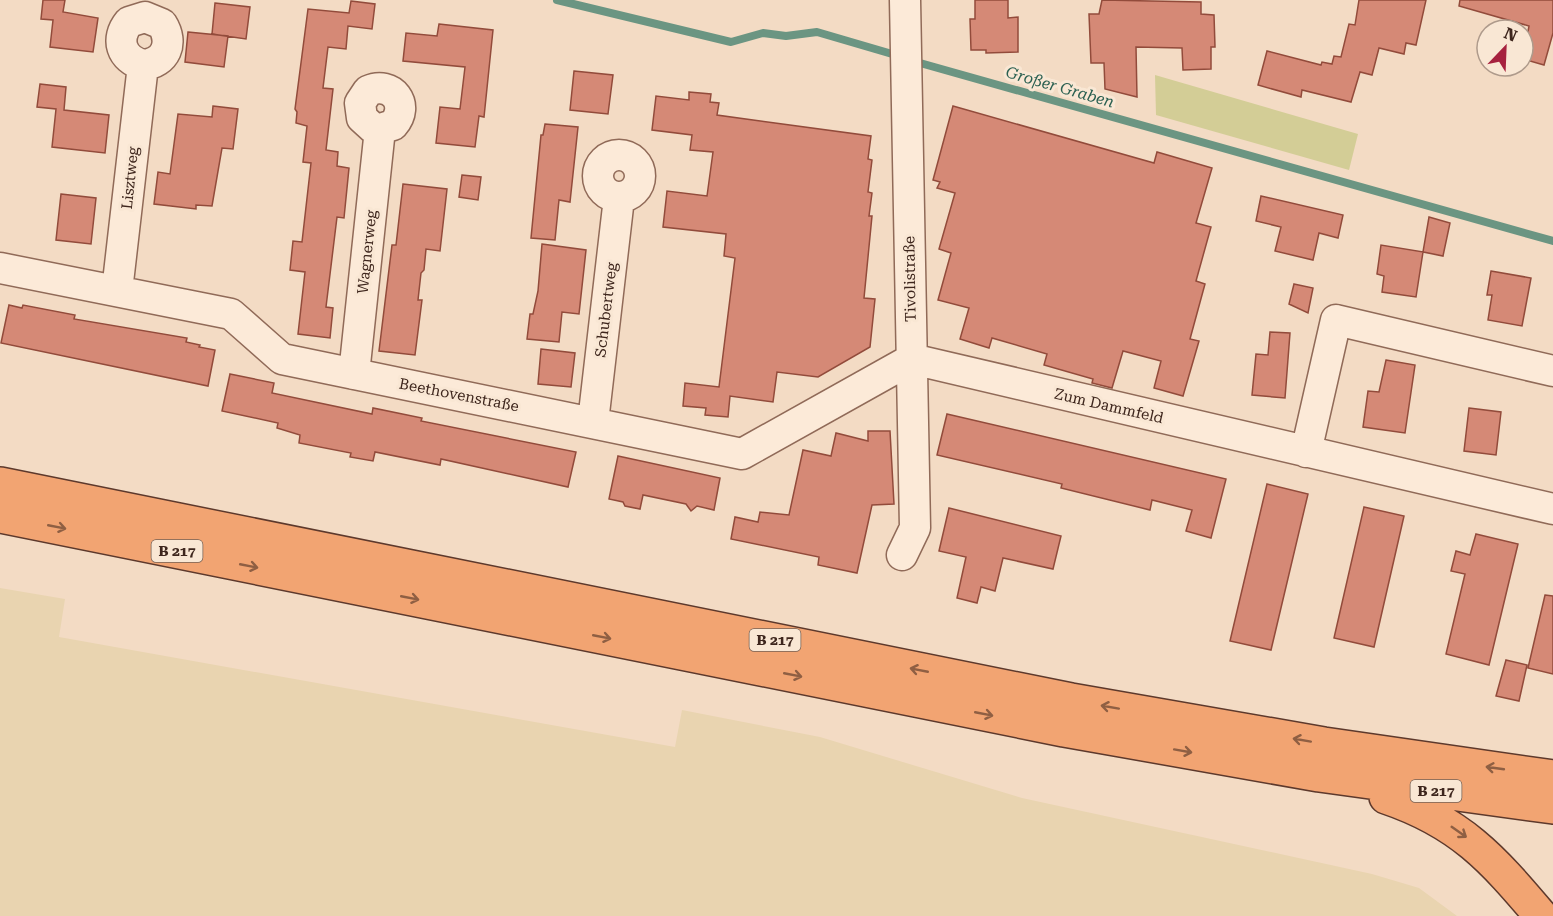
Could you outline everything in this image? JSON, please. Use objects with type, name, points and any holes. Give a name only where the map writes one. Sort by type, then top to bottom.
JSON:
[{"type":"highway","name":"B 217","points":[[0,484],[1071,700],[1324,744],[1553,777]]},
{"type":"highway","name":"B 217","points":[[0,516],[1064,730],[1319,775],[1553,807]]},
{"type":"highway","points":[[1319,775],[1408,804],[1441,819],[1496,862],[1541,916]]},
{"type":"street","name":"Tivolistraße","points":[[902,555],[915,528],[905,0]]},
{"type":"street","name":"Lisztweg","points":[[117,291],[142,65]]},
{"type":"street","name":"Wagnerweg","points":[[354,374],[380,129]]},
{"type":"street","name":"Schubertweg","points":[[593,422],[619,198]]},
{"type":"street","name":"Beethovenstraße","points":[[0,267],[231,314],[282,359],[742,454],[912,359]]},
{"type":"street","points":[[1306,452],[1336,320],[1553,371]]},
{"type":"street","name":"Zum Dammfeld","points":[[912,359],[1553,509]]},
{"type":"shaded area","points":[[1155,75],[1358,134],[1349,170],[1156,115]]},
{"type":"shaded area","points":[[0,588],[65,599],[59,637],[675,747],[682,710],[820,737],[1022,798],[1372,874],[1419,888],[1457,916],[0,916]]},
{"type":"building","points":[[43,0],[65,0],[63,12],[98,18],[93,52],[50,47],[53,20],[41,19]]},
{"type":"building","points":[[975,0],[1008,0],[1008,18],[1018,17],[1018,52],[986,53],[986,50],[971,50],[970,19],[975,19]]},
{"type":"building","points":[[1102,0],[1201,2],[1201,14],[1214,15],[1215,47],[1211,47],[1211,69],[1183,70],[1182,48],[1136,47],[1137,97],[1105,89],[1104,63],[1091,63],[1089,14],[1099,14]]},
{"type":"building","points":[[1359,0],[1426,0],[1416,45],[1406,43],[1404,54],[1379,48],[1372,75],[1360,72],[1351,102],[1302,90],[1301,97],[1258,85],[1267,51],[1321,65],[1322,62],[1332,64],[1334,56],[1341,57],[1349,24],[1355,25]]},
{"type":"building","points":[[1460,0],[1553,0],[1553,33],[1544,65],[1535,62],[1535,18],[1501,18],[1459,6]]},
{"type":"building","points":[[351,1],[375,4],[372,29],[348,26],[346,49],[328,47],[323,88],[333,89],[326,150],[338,152],[337,166],[349,168],[344,218],[337,217],[326,307],[333,308],[330,338],[298,334],[305,272],[290,270],[293,241],[302,242],[311,163],[303,162],[307,126],[296,123],[295,109],[308,9],[349,13]]},
{"type":"building","points":[[215,3],[250,7],[246,39],[212,34]]},
{"type":"building","points":[[439,24],[493,30],[484,117],[479,116],[475,147],[436,143],[440,107],[460,109],[465,67],[403,61],[406,33],[437,36]]},
{"type":"building","points":[[188,32],[228,36],[224,67],[185,62]]},
{"type":"building","points":[[574,71],[613,75],[608,114],[570,110]]},
{"type":"building","points":[[40,84],[66,87],[64,110],[109,115],[105,153],[52,147],[56,109],[37,107]]},
{"type":"building","points":[[689,92],[711,94],[710,102],[719,103],[717,115],[871,136],[868,159],[872,160],[868,192],[872,193],[869,216],[872,216],[864,298],[875,299],[870,347],[818,377],[777,372],[773,402],[730,396],[728,417],[705,415],[706,408],[683,406],[685,383],[719,387],[735,258],[724,256],[726,234],[663,227],[667,191],[707,196],[713,152],[690,150],[692,135],[652,130],[656,96],[689,100]]},
{"type":"building","points":[[213,106],[238,109],[233,149],[222,148],[212,206],[196,205],[196,209],[154,204],[158,172],[170,174],[178,114],[212,117]]},
{"type":"building","points":[[953,106],[1154,163],[1157,152],[1212,168],[1196,223],[1211,227],[1196,281],[1205,284],[1190,339],[1199,341],[1183,396],[1154,388],[1161,361],[1123,351],[1112,388],[1092,383],[1093,379],[1044,365],[1047,354],[992,338],[989,348],[960,339],[969,308],[938,300],[951,253],[939,249],[955,193],[937,188],[940,182],[933,180]]},
{"type":"building","points":[[545,124],[578,127],[570,202],[559,200],[555,240],[531,238],[541,135],[543,135]]},
{"type":"building","points":[[462,175],[481,177],[478,200],[459,197]]},
{"type":"building","points":[[403,184],[447,189],[440,251],[426,249],[424,270],[421,273],[418,300],[422,300],[415,355],[379,351],[392,245],[396,245]]},
{"type":"building","points":[[61,194],[96,198],[91,244],[56,240]]},
{"type":"building","points":[[1261,196],[1343,215],[1338,238],[1319,233],[1313,260],[1275,251],[1281,227],[1256,221]]},
{"type":"building","points":[[1429,217],[1450,223],[1443,256],[1423,252]]},
{"type":"building","points":[[542,244],[586,250],[579,314],[562,312],[559,342],[527,339],[530,314],[533,314],[538,291]]},
{"type":"building","points":[[1381,245],[1423,252],[1416,297],[1382,292],[1384,276],[1377,274]]},
{"type":"building","points":[[1491,271],[1531,278],[1522,326],[1488,320],[1492,295],[1487,295]]},
{"type":"building","points":[[1294,284],[1313,288],[1308,313],[1289,304]]},
{"type":"building","points":[[9,305],[22,308],[23,305],[75,315],[74,319],[187,338],[186,342],[215,350],[208,386],[1,343]]},
{"type":"building","points":[[1270,332],[1290,333],[1285,398],[1252,395],[1256,354],[1268,355]]},
{"type":"building","points":[[541,349],[575,353],[571,387],[538,384]]},
{"type":"building","points":[[1386,360],[1415,365],[1405,433],[1363,427],[1368,391],[1379,392]]},
{"type":"building","points":[[230,374],[274,383],[272,393],[372,414],[373,408],[422,418],[421,421],[576,452],[568,487],[441,459],[440,465],[375,452],[373,461],[350,457],[351,453],[299,443],[300,435],[277,428],[278,423],[222,411]]},
{"type":"building","points":[[1469,408],[1501,412],[1496,455],[1464,451]]},
{"type":"building","points":[[947,414],[1226,479],[1211,538],[1186,531],[1192,510],[1152,500],[1150,510],[1061,488],[1062,484],[937,455]]},
{"type":"building","points":[[868,431],[890,431],[894,504],[872,505],[857,573],[818,565],[819,557],[731,539],[735,517],[758,522],[760,512],[789,515],[803,450],[831,456],[836,433],[868,441]]},
{"type":"building","points":[[618,456],[720,478],[714,510],[697,506],[691,511],[686,504],[643,495],[640,509],[609,499]]},
{"type":"building","points":[[1267,484],[1308,494],[1271,650],[1230,641]]},
{"type":"building","points":[[1364,507],[1404,516],[1374,647],[1334,638]]},
{"type":"building","points":[[949,508],[1061,536],[1053,569],[1003,558],[995,591],[981,587],[977,603],[957,598],[966,557],[939,551]]},
{"type":"building","points":[[1476,534],[1518,544],[1489,665],[1446,654],[1465,574],[1451,571],[1456,551],[1470,555]]},
{"type":"building","points":[[1545,595],[1553,596],[1553,674],[1528,668]]},
{"type":"building","points":[[1506,660],[1527,665],[1519,701],[1496,696]]},
{"type":"waterway","name":"Großer Graben","points":[[557,0],[731,42],[763,33],[786,36],[817,32],[899,56]]},
{"type":"waterway","name":"Großer Graben","points":[[913,61],[1553,241]]}]
